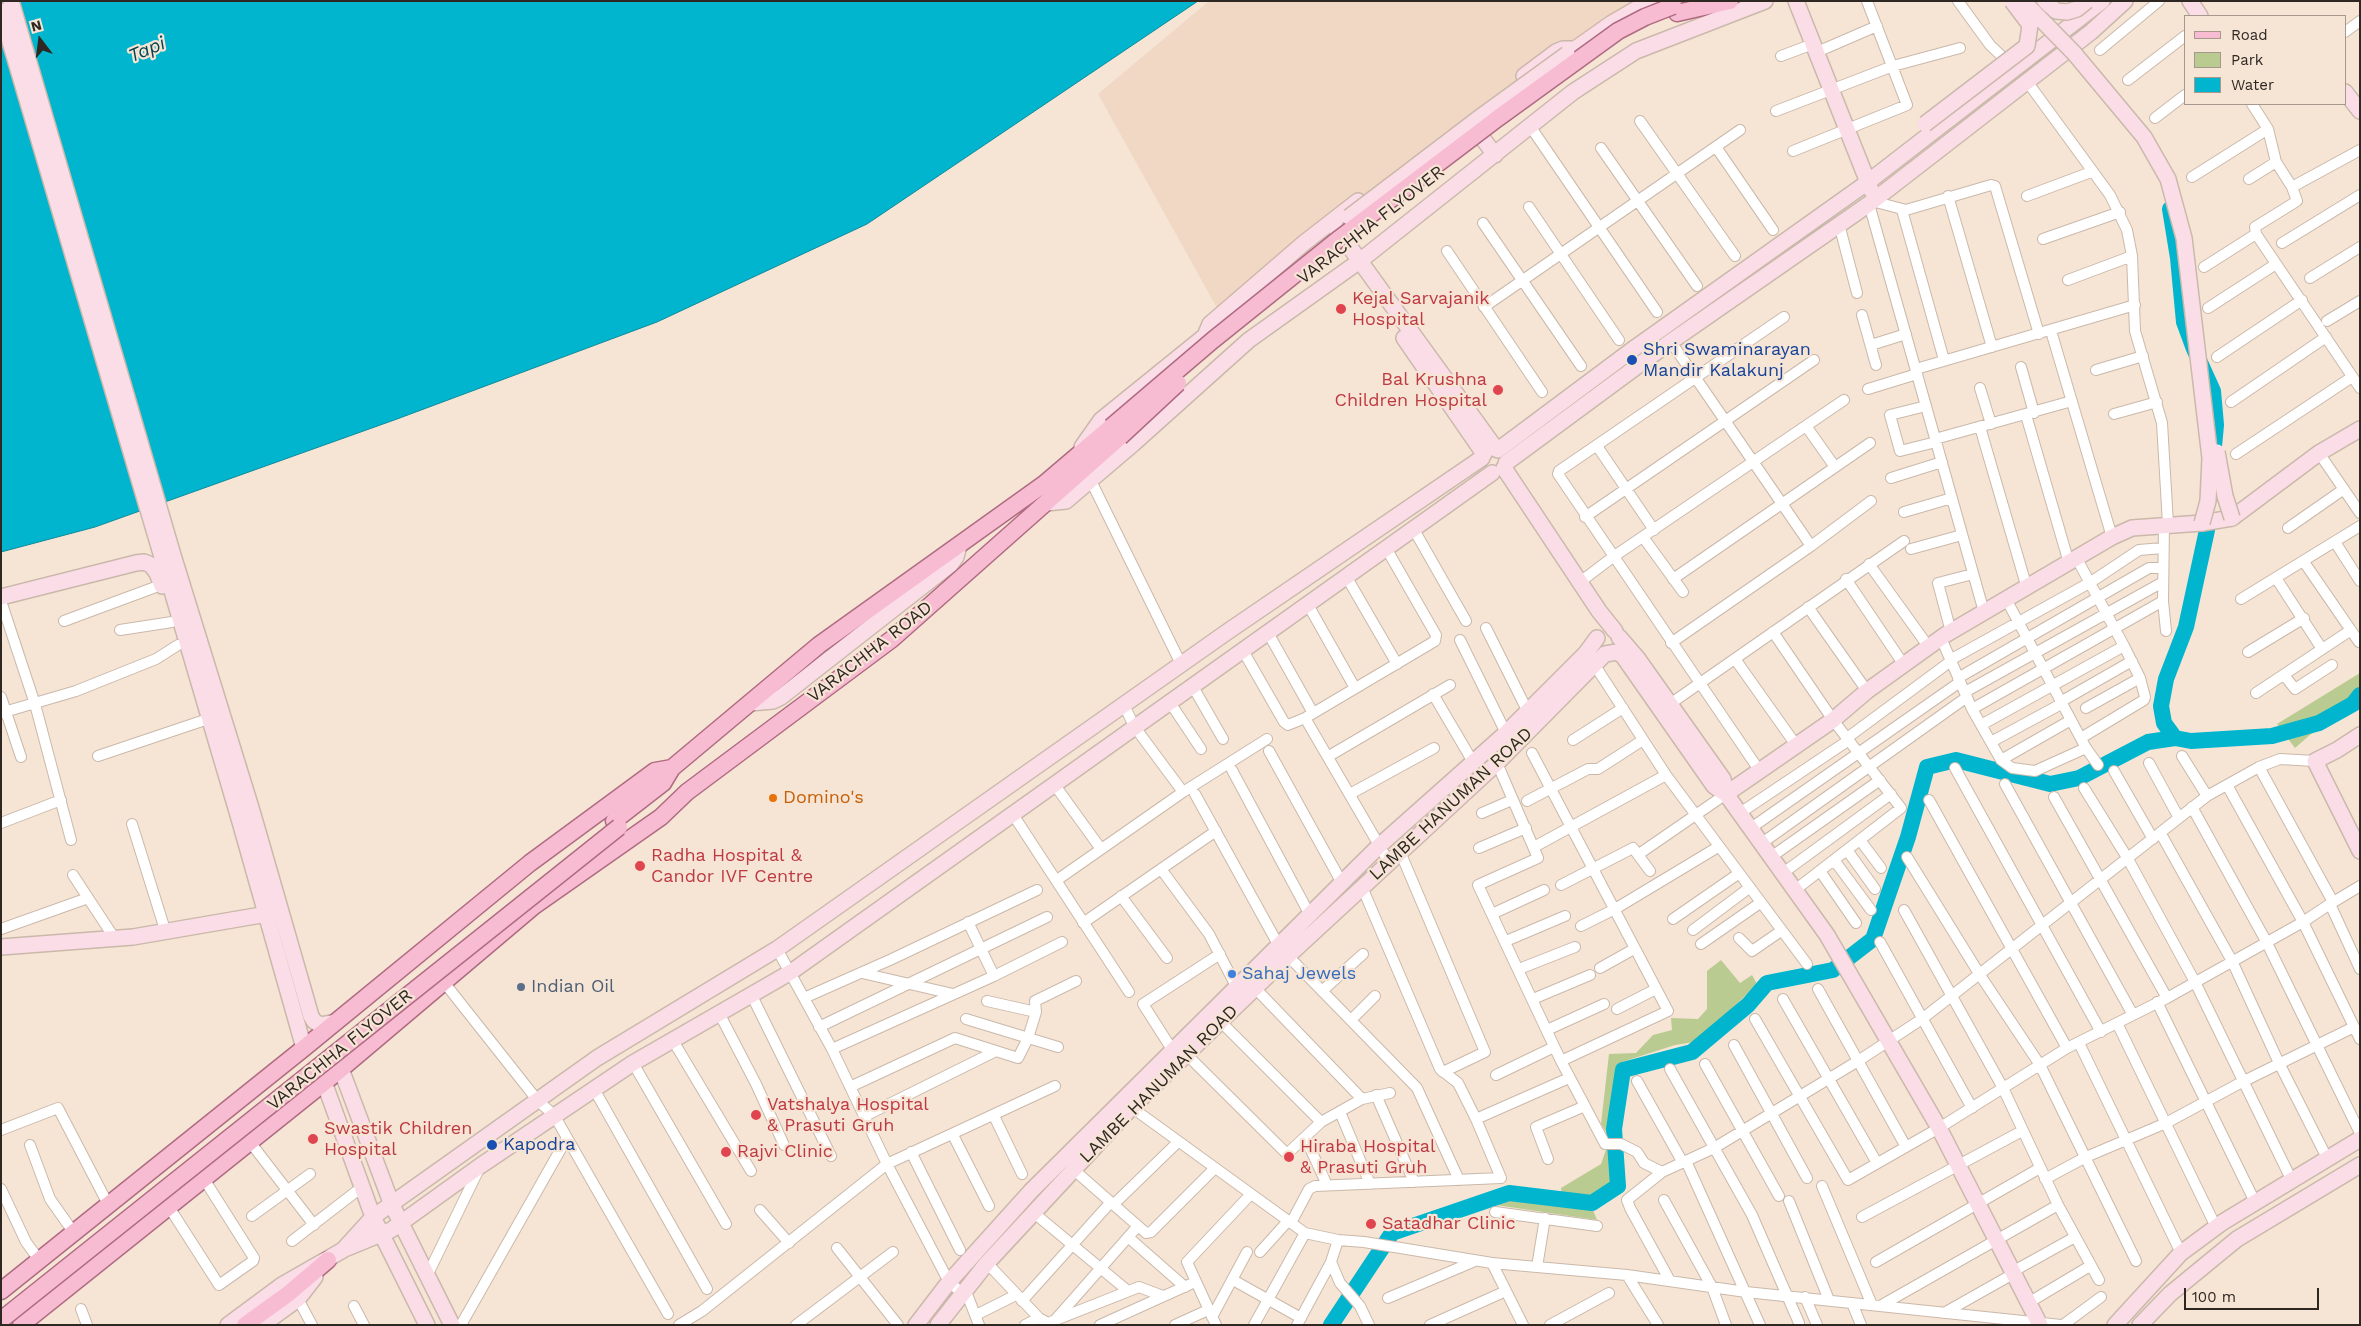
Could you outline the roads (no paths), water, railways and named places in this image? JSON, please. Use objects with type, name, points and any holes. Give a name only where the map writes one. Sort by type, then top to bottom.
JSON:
[{"type":"main road","name":"VARACHHA FLYOVER","points":[[1046,503],[1115,432],[1250,310],[1498,118],[1618,31],[1645,17],[1679,7],[1730,1]]},
{"type":"main road","name":"VARACHHA FLYOVER","points":[[1,1320],[617,824],[663,783],[672,768],[819,646],[1044,484],[1076,457],[1115,432]]},
{"type":"main road","name":"VARACHHA ROAD","points":[[687,792],[892,639],[1046,503]]},
{"type":"main road","points":[[1,1291],[109,1206],[530,863],[600,810],[655,772],[672,768]]},
{"type":"main road","name":"VARACHHA FLYOVER","points":[[1,1306],[617,824],[651,805],[687,792]]},
{"type":"main road","points":[[21,1325],[37,1320],[169,1207],[341,1069],[534,906],[661,817],[687,792]]},
{"type":"main road","points":[[401,968],[418,969],[425,975],[428,985],[424,997]]},
{"type":"main road","points":[[175,1152],[202,1181]]},
{"type":"main road","points":[[245,1325],[288,1294],[328,1260]]},
{"type":"street","points":[[11,1],[198,660],[304,1048]]},
{"type":"street","points":[[1076,457],[1101,420],[1349,217],[1571,51],[1650,1]]},
{"type":"street","points":[[1046,503],[1066,501],[1249,340],[1358,263],[1574,92],[1636,51],[1765,1]]},
{"type":"street","points":[[1796,1],[1868,182],[1906,334],[1984,612]]},
{"type":"street","points":[[1793,151],[1907,105],[1867,1]]},
{"type":"street","points":[[1958,1],[1990,45],[2021,75],[2120,212],[2127,230],[2132,256],[2135,331],[2162,423],[2166,524],[2163,601],[2166,630]]},
{"type":"street","points":[[1914,148],[1925,124],[2027,46],[2030,24],[2012,1]]},
{"type":"street","points":[[2023,1],[2074,53],[2144,137],[2168,179],[2184,238],[2210,458],[2208,501],[2202,523]]},
{"type":"street","points":[[2037,1],[2103,71],[2130,105],[2147,127],[2176,180],[2194,235],[2219,470],[2232,518]]},
{"type":"street","points":[[2045,1],[2056,11],[2067,12],[2077,9],[2087,1]]},
{"type":"street","points":[[2061,12],[2075,1]]},
{"type":"street","points":[[343,1250],[373,1217],[597,1058],[777,949],[1181,664],[1495,461],[1645,361],[1872,201],[2021,75],[2102,1]]},
{"type":"street","points":[[228,1325],[282,1285],[343,1250],[382,1235],[401,1224],[480,1166],[632,1063],[791,972],[1386,548],[1636,347],[1914,148],[2021,75],[2091,32],[2125,1]]},
{"type":"street","points":[[2100,50],[2159,1]]},
{"type":"street","points":[[2190,1],[2199,15]]},
{"type":"street","points":[[1,11],[198,660],[252,812],[311,1016],[314,1022],[320,1025],[336,1022]]},
{"type":"street","points":[[2346,31],[2360,21]]},
{"type":"street","points":[[1781,56],[1815,48],[1877,26]]},
{"type":"street","points":[[2128,80],[2184,37]]},
{"type":"street","points":[[1776,111],[1893,66],[1960,48]]},
{"type":"street","points":[[1204,336],[1210,324],[1304,243],[1556,52],[1563,49],[1571,51]]},
{"type":"street","points":[[2155,118],[2184,96]]},
{"type":"street","points":[[2253,105],[2268,129],[2276,162],[2292,187],[2297,201],[2254,228],[2256,234],[2360,388]]},
{"type":"street","points":[[1468,118],[1495,155]]},
{"type":"street","points":[[1640,121],[1735,256]]},
{"type":"street","points":[[1530,126],[1657,312]]},
{"type":"street","points":[[2192,177],[2268,129]]},
{"type":"street","points":[[1484,307],[1740,130]]},
{"type":"street","points":[[1716,147],[1772,230]]},
{"type":"street","points":[[1601,148],[1697,286]]},
{"type":"street","points":[[2292,187],[2360,150]]},
{"type":"street","points":[[2249,179],[2276,162]]},
{"type":"street","points":[[2027,196],[2092,172]]},
{"type":"street","points":[[1872,201],[1902,210],[1948,196],[1991,185],[1995,186],[2038,334]]},
{"type":"street","points":[[2282,243],[2360,195]]},
{"type":"street","points":[[1948,196],[1992,346]]},
{"type":"street","points":[[1529,207],[1619,340]]},
{"type":"street","points":[[1902,210],[1944,360]]},
{"type":"street","points":[[2043,239],[2120,212]]},
{"type":"street","points":[[1483,224],[1580,366]]},
{"type":"street","points":[[1839,224],[1857,293]]},
{"type":"street","points":[[1333,230],[1358,263],[1599,612],[1638,659],[1723,779],[1726,794]]},
{"type":"street","points":[[2204,267],[2256,234]]},
{"type":"street","points":[[2310,278],[2360,247]]},
{"type":"street","points":[[1447,251],[1542,392]]},
{"type":"street","points":[[2068,280],[2132,256]]},
{"type":"street","points":[[2208,308],[2276,264]]},
{"type":"street","points":[[2217,357],[2302,300]]},
{"type":"street","points":[[2328,321],[2360,301]]},
{"type":"street","points":[[1868,389],[1944,360],[2051,331],[2134,305]]},
{"type":"street","points":[[1862,315],[1876,365]]},
{"type":"street","points":[[1759,770],[1558,477],[1558,472],[1784,317]]},
{"type":"street","points":[[2051,331],[2112,537]]},
{"type":"street","points":[[1870,345],[1906,334]]},
{"type":"street","points":[[2231,402],[2326,336]]},
{"type":"street","points":[[1671,342],[1752,463],[1812,546]]},
{"type":"street","points":[[1636,347],[1645,361]]},
{"type":"street","points":[[2096,370],[2143,356]]},
{"type":"street","points":[[1585,517],[1814,360]]},
{"type":"street","points":[[1869,564],[1940,639],[1981,726],[2001,760],[2012,768],[2035,771],[2083,743],[2144,700],[2145,695],[2140,678],[2116,628],[2091,582],[2073,561],[2030,414],[2021,367]]},
{"type":"street","points":[[2236,454],[2352,378]]},
{"type":"street","points":[[1980,388],[1991,424]]},
{"type":"street","points":[[1580,582],[1613,557],[1844,400]]},
{"type":"street","points":[[1926,406],[1890,416],[1900,451],[2072,401]]},
{"type":"street","points":[[2114,414],[2157,402]]},
{"type":"street","points":[[1806,426],[1835,467]]},
{"type":"street","points":[[1980,428],[2027,588]]},
{"type":"street","points":[[1639,854],[1833,720],[1940,639],[2006,599],[2112,537],[2132,528],[2166,524],[2202,523],[2232,518],[2319,453],[2360,429]]},
{"type":"street","points":[[1673,579],[1870,443]]},
{"type":"street","points":[[1597,446],[1654,530]]},
{"type":"street","points":[[2319,453],[2360,513]]},
{"type":"street","points":[[1495,461],[1592,617],[1600,649],[1623,656],[1714,786],[1726,794],[1827,935],[1939,1128],[2039,1324]]},
{"type":"street","points":[[1891,478],[1942,462]]},
{"type":"street","points":[[1091,481],[1181,664]]},
{"type":"street","points":[[2288,528],[2344,489]]},
{"type":"street","points":[[1904,512],[1952,498]]},
{"type":"street","points":[[1671,643],[1812,546],[1871,502]]},
{"type":"street","points":[[2241,599],[2360,526]]},
{"type":"street","points":[[1413,528],[1466,620]]},
{"type":"street","points":[[1911,550],[1962,535]]},
{"type":"street","points":[[1643,537],[1683,592]]},
{"type":"street","points":[[1670,704],[1904,540]]},
{"type":"street","points":[[2335,542],[2360,580]]},
{"type":"street","points":[[1242,649],[1284,722],[1292,724],[1309,716],[1435,641],[1437,637],[1386,548]]},
{"type":"street","points":[[1740,813],[1848,739],[1951,661],[2091,582],[2139,550],[2164,548]]},
{"type":"street","points":[[2304,562],[2359,642]]},
{"type":"street","points":[[1,597],[136,563],[151,565],[157,572],[236,837],[250,854]]},
{"type":"street","points":[[1751,828],[1859,753],[1959,680],[2027,637],[2149,568],[2163,568]]},
{"type":"street","points":[[1940,639],[1938,583],[1973,574]]},
{"type":"street","points":[[1346,576],[1397,664]]},
{"type":"street","points":[[2276,578],[2304,618],[2322,650]]},
{"type":"street","points":[[1846,579],[1904,665]]},
{"type":"street","points":[[1762,843],[1870,767],[1966,694],[2107,611],[2163,582]]},
{"type":"street","points":[[64,621],[161,585]]},
{"type":"street","points":[[2006,599],[2083,743],[2098,765]]},
{"type":"street","points":[[1,601],[35,704],[71,840]]},
{"type":"street","points":[[1972,709],[2045,670],[2163,601]]},
{"type":"street","points":[[1307,603],[1355,688]]},
{"type":"street","points":[[1808,607],[1868,692]]},
{"type":"street","points":[[2248,652],[2304,618]]},
{"type":"street","points":[[120,630],[172,622]]},
{"type":"street","points":[[1486,628],[1528,712]]},
{"type":"street","points":[[1180,1052],[1237,988],[1284,951],[1310,915],[1379,846],[1528,712],[1586,653],[1597,636],[1608,629],[1617,634]]},
{"type":"street","points":[[2256,693],[2351,630]]},
{"type":"street","points":[[1267,631],[1329,756],[1379,846],[1396,859],[1485,1052],[1443,1072]]},
{"type":"street","points":[[1772,632],[1833,720],[1901,809],[1795,890]]},
{"type":"street","points":[[1611,652],[1618,647],[1617,634]]},
{"type":"street","points":[[1460,640],[1506,733]]},
{"type":"street","points":[[4,713],[76,691],[151,662],[178,645]]},
{"type":"street","points":[[1981,726],[2053,684],[2124,646]]},
{"type":"street","name":"LAMBE HANUMAN ROAD","points":[[938,1325],[963,1291],[1074,1170],[1126,1104],[1180,1052],[1220,1021],[1256,988],[1284,951],[1396,859],[1497,763],[1594,664],[1611,652]]},
{"type":"street","points":[[1735,659],[1796,746]]},
{"type":"street","points":[[1991,742],[2132,661]]},
{"type":"street","points":[[1594,664],[1666,775],[1807,964]]},
{"type":"street","points":[[2284,675],[2295,689],[2332,665]]},
{"type":"street","points":[[2086,708],[2140,678]]},
{"type":"street","points":[[1329,756],[1450,684]]},
{"type":"street","points":[[1192,685],[1223,739]]},
{"type":"street","points":[[1434,694],[1473,762]]},
{"type":"street","points":[[1,697],[4,713],[21,757]]},
{"type":"street","points":[[1169,701],[1200,749]]},
{"type":"street","points":[[1124,705],[1134,726],[1183,792]]},
{"type":"street","points":[[1573,740],[1623,708]]},
{"type":"street","points":[[2001,760],[2071,720]]},
{"type":"street","points":[[98,756],[202,721]]},
{"type":"street","points":[[1670,1281],[1627,1200],[1662,1172],[1714,1148],[1829,1080],[1922,1019],[2207,796],[2260,767],[2280,759],[2315,761],[2360,735]]},
{"type":"street","points":[[1057,880],[1183,792],[1267,740]]},
{"type":"street","points":[[1527,801],[1588,769],[1598,769],[1643,740]]},
{"type":"street","points":[[1350,794],[1434,748]]},
{"type":"street","points":[[1269,751],[1342,883]]},
{"type":"street","points":[[1532,754],[1668,1012],[1561,1061]]},
{"type":"street","points":[[2182,756],[2207,796]]},
{"type":"street","points":[[1044,761],[1056,783],[1101,849]]},
{"type":"street","points":[[2315,761],[2360,850]]},
{"type":"street","points":[[1497,763],[1538,858],[1478,885],[1569,1078],[1605,1144],[1621,1144],[1637,1152],[1644,1163],[1662,1172]]},
{"type":"street","points":[[2149,763],[2179,818]]},
{"type":"street","points":[[2260,767],[2332,903],[2357,954],[2360,969]]},
{"type":"street","points":[[1955,768],[2101,1032]]},
{"type":"street","points":[[1232,770],[1310,915]]},
{"type":"street","points":[[2114,771],[2157,836],[2232,961],[2279,1064],[2327,1158]]},
{"type":"street","points":[[1534,847],[1572,828],[1666,775]]},
{"type":"street","points":[[1771,857],[1880,780]]},
{"type":"street","points":[[2005,784],[2133,1015]]},
{"type":"street","points":[[2227,785],[2303,922],[2360,1039]]},
{"type":"street","points":[[2084,788],[2128,859],[2195,982],[2242,1082],[2292,1181]]},
{"type":"street","points":[[1196,794],[1284,951],[1417,1088],[1459,1180]]},
{"type":"street","points":[[1783,873],[1891,794]]},
{"type":"street","points":[[2054,797],[2100,880],[2162,1000],[2206,1102],[2255,1202]]},
{"type":"street","points":[[1,823],[61,800]]},
{"type":"street","points":[[1482,813],[1512,800]]},
{"type":"street","points":[[1929,800],[2067,1048]]},
{"type":"street","points":[[2192,807],[2266,942],[2360,1133]]},
{"type":"street","points":[[1012,813],[1128,992]]},
{"type":"street","points":[[132,824],[166,933]]},
{"type":"street","points":[[1479,848],[1526,828]]},
{"type":"street","points":[[1083,922],[1216,831]]},
{"type":"street","points":[[1860,840],[1882,868]]},
{"type":"street","points":[[1581,926],[1614,909],[1718,847]]},
{"type":"street","points":[[1561,886],[1633,848],[1650,871]]},
{"type":"street","points":[[1847,850],[1875,889]]},
{"type":"street","points":[[1907,857],[1980,975],[2040,1065],[2136,1261]]},
{"type":"street","points":[[1834,860],[1871,910]]},
{"type":"street","points":[[1161,869],[1209,934],[1237,988]]},
{"type":"street","points":[[1820,871],[1856,923]]},
{"type":"street","points":[[1673,919],[1738,874]]},
{"type":"street","points":[[73,875],[115,939]]},
{"type":"street","points":[[1755,1019],[1846,1180],[1850,1180],[1972,1108],[2067,1048],[2118,1024],[2195,982],[2303,922],[2360,886]]},
{"type":"street","points":[[1260,1252],[1290,1222],[1310,1187],[1501,1178],[1476,1119],[1458,1083],[1443,1072],[1362,888]]},
{"type":"street","points":[[1693,930],[1749,888]]},
{"type":"street","points":[[804,998],[862,973],[1037,890]]},
{"type":"street","points":[[1492,914],[1544,890]]},
{"type":"street","points":[[1121,896],[1167,958]]},
{"type":"street","points":[[1,929],[88,898]]},
{"type":"street","points":[[1701,944],[1760,903]]},
{"type":"street","points":[[1904,910],[2003,1088],[2058,1205],[2099,1280]]},
{"type":"street","points":[[1,947],[115,939],[166,933],[267,914]]},
{"type":"street","points":[[1506,942],[1565,916]]},
{"type":"street","points":[[819,1026],[1047,917]]},
{"type":"street","points":[[968,922],[994,976]]},
{"type":"street","points":[[1740,938],[1752,951],[1781,931]]},
{"type":"street","points":[[832,1049],[994,976],[1062,942]]},
{"type":"street","points":[[1880,942],[1972,1108]]},
{"type":"street","points":[[1519,969],[1575,947]]},
{"type":"street","points":[[777,949],[832,1049],[887,1164],[949,1282],[963,1291],[978,1320],[1019,1298],[1111,1204],[1178,1142]]},
{"type":"street","points":[[1600,968],[1634,949]]},
{"type":"street","points":[[1220,954],[1143,1004],[1180,1052],[1286,1153],[1321,1122],[1362,1099],[1390,1093]]},
{"type":"street","points":[[1322,991],[1363,954]]},
{"type":"street","points":[[862,973],[953,994]]},
{"type":"street","points":[[1533,999],[1590,975]]},
{"type":"street","points":[[443,981],[538,1101],[554,1115],[668,1314]]},
{"type":"street","points":[[850,1087],[955,1038],[1018,1058],[1028,1038],[1036,1012],[1035,1001],[1076,981]]},
{"type":"street","points":[[1256,988],[1362,1099]]},
{"type":"street","points":[[1617,1009],[1656,989]]},
{"type":"street","points":[[1818,989],[1906,1147]]},
{"type":"street","points":[[752,996],[830,1156]]},
{"type":"street","points":[[1351,1020],[1375,996]]},
{"type":"street","points":[[1783,999],[1877,1163]]},
{"type":"street","points":[[987,1001],[1036,1012]]},
{"type":"street","points":[[1546,1030],[1604,1004]]},
{"type":"street","points":[[719,1013],[756,1084],[784,1145]]},
{"type":"street","points":[[297,1022],[306,1020],[311,1016]]},
{"type":"street","points":[[966,1019],[1058,1047]]},
{"type":"street","points":[[1220,1021],[1321,1122]]},
{"type":"street","points":[[2118,1024],[2216,1227]]},
{"type":"street","points":[[2045,1178],[2086,1157],[2166,1123],[2242,1082],[2354,1027]]},
{"type":"street","points":[[672,1039],[751,1171]]},
{"type":"street","points":[[2079,1043],[2181,1253]]},
{"type":"street","points":[[1734,1045],[1807,1178]]},
{"type":"street","points":[[1496,1075],[1554,1047]]},
{"type":"street","points":[[864,1116],[996,1051]]},
{"type":"street","points":[[632,1063],[726,1224]]},
{"type":"street","points":[[1705,1064],[1779,1196]]},
{"type":"street","points":[[341,1069],[392,1205],[452,1325]]},
{"type":"street","points":[[1670,1069],[1757,1225],[1799,1324]]},
{"type":"street","points":[[1476,1119],[1569,1078]]},
{"type":"street","points":[[1636,1081],[1684,1162],[1760,1325]]},
{"type":"street","points":[[324,1082],[373,1217],[427,1325]]},
{"type":"street","points":[[679,1325],[702,1311],[887,1164],[994,1116],[1055,1086]]},
{"type":"street","points":[[594,1088],[707,1289]]},
{"type":"street","points":[[330,1099],[338,1089],[346,1089],[350,1092]]},
{"type":"street","points":[[1376,1095],[1414,1182]]},
{"type":"street","points":[[916,1325],[949,1282],[1031,1191],[1126,1104],[1305,1233],[1338,1240],[1364,1242],[1492,1263],[1628,1275],[1746,1292],[1956,1314],[1997,1321],[2062,1325],[2101,1297]]},
{"type":"street","points":[[1548,1159],[1535,1128],[1585,1106]]},
{"type":"street","points":[[1,1130],[58,1108],[109,1206]]},
{"type":"street","points":[[1340,1112],[1370,1184]]},
{"type":"street","points":[[994,1116],[1022,1174]]},
{"type":"street","points":[[1862,1217],[2022,1131]]},
{"type":"street","points":[[953,1135],[989,1206]]},
{"type":"street","points":[[1305,1137],[1327,1185]]},
{"type":"street","points":[[461,1325],[567,1138]]},
{"type":"street","points":[[2115,1325],[2181,1253],[2216,1227],[2255,1202],[2360,1139]]},
{"type":"street","points":[[250,1142],[314,1225]]},
{"type":"street","points":[[30,1145],[50,1199],[74,1234]]},
{"type":"street","points":[[911,1152],[960,1250]]},
{"type":"street","points":[[2144,1323],[2170,1294],[2237,1239],[2360,1165]]},
{"type":"street","points":[[427,1276],[480,1166]]},
{"type":"street","points":[[1876,1262],[2040,1168]]},
{"type":"street","points":[[1074,1170],[1146,1233],[1151,1232],[1214,1169]]},
{"type":"street","points":[[252,1216],[310,1174]]},
{"type":"street","points":[[169,1207],[219,1285],[253,1261],[254,1258],[202,1181]]},
{"type":"street","points":[[1822,1186],[1876,1305]]},
{"type":"street","points":[[292,1241],[362,1187]]},
{"type":"street","points":[[1,1189],[24,1240],[40,1261]]},
{"type":"street","points":[[1190,1284],[1188,1260],[1251,1194]]},
{"type":"street","points":[[1664,1200],[1712,1287],[1726,1325]]},
{"type":"street","points":[[1789,1201],[1828,1300]]},
{"type":"street","points":[[1876,1305],[2058,1205]]},
{"type":"street","points":[[760,1210],[789,1243]]},
{"type":"street","points":[[1495,1212],[1597,1226]]},
{"type":"street","points":[[1034,1214],[1128,1291]]},
{"type":"street","points":[[1537,1267],[1545,1218]]},
{"type":"street","points":[[1052,1323],[1137,1227]]},
{"type":"street","points":[[1254,1325],[1305,1233]]},
{"type":"street","points":[[1128,1237],[1190,1284],[1212,1317]]},
{"type":"street","points":[[1944,1313],[2075,1237]]},
{"type":"street","points":[[1233,1280],[1299,1321],[1331,1262],[1338,1240]]},
{"type":"street","points":[[837,1248],[858,1277],[898,1325]]},
{"type":"street","points":[[796,1325],[893,1252]]},
{"type":"street","points":[[1175,1325],[1212,1317],[1247,1252]]},
{"type":"street","points":[[262,1325],[298,1299],[328,1260]]},
{"type":"street","points":[[1388,1298],[1476,1260]]},
{"type":"street","points":[[1331,1262],[1346,1293],[1360,1306],[1369,1325]]},
{"type":"street","points":[[1492,1263],[1523,1325]]},
{"type":"street","points":[[987,1264],[1045,1322],[1052,1323],[1142,1287],[1163,1296]]},
{"type":"street","points":[[2028,1303],[2090,1266]]},
{"type":"street","points":[[1628,1275],[1658,1325]]},
{"type":"street","points":[[1100,1325],[1190,1284]]},
{"type":"street","points":[[1430,1325],[1506,1291]]},
{"type":"street","points":[[1550,1325],[1609,1293]]},
{"type":"street","points":[[1805,1297],[1817,1325]]},
{"type":"street","points":[[298,1299],[312,1325]]},
{"type":"street","points":[[1852,1303],[1861,1325]]},
{"type":"street","points":[[354,1306],[364,1325]]},
{"type":"street","points":[[80,1309],[87,1325]]},
{"type":"street","points":[[1956,1314],[1962,1325]]},
{"type":"street","points":[[1025,1325],[1039,1318]]},
{"type":"water","name":"Tapi","points":[[1,1],[1198,1],[867,224],[657,322],[397,419],[95,527],[1,552]]},
{"type":"waterway","points":[[2170,209],[2178,258],[2184,322],[2213,391],[2216,425],[2213,457]]},
{"type":"waterway","points":[[2207,530],[2186,627],[2166,679],[2161,706],[2164,723],[2175,738],[2191,741],[2272,736],[2319,723],[2353,704],[2360,695]]},
{"type":"waterway","points":[[1331,1325],[1392,1233],[1509,1193],[1592,1203],[1618,1186],[1614,1129],[1623,1070],[1692,1052],[1748,1005],[1767,983],[1833,970],[1873,939],[1908,837],[1927,767],[1956,760],[2050,784],[2079,778],[2148,742],[2175,738]]},
{"type":"place","name":"Kejal Sarvajanik Hospital","points":[[1341,309]]},
{"type":"place","name":"Shri Swaminarayan Mandir Kalakunj","points":[[1632,360]]},
{"type":"place","name":"Bal Krushna Children Hospital","points":[[1498,390]]},
{"type":"place","name":"Domino's","points":[[773,798]]},
{"type":"place","name":"Radha Hospital & Candor IVF Centre","points":[[640,866]]},
{"type":"place","name":"Sahaj Jewels","points":[[1232,974]]},
{"type":"place","name":"Indian Oil","points":[[521,987]]},
{"type":"place","name":"Vatshalya Hospital & Prasuti Gruh","points":[[756,1115]]},
{"type":"place","name":"Swastik Children Hospital","points":[[313,1139]]},
{"type":"place","name":"Kapodra","points":[[492,1145]]},
{"type":"place","name":"Rajvi Clinic","points":[[726,1152]]},
{"type":"place","name":"Hiraba Hospital & Prasuti Gruh","points":[[1289,1157]]},
{"type":"place","name":"Satadhar Clinic","points":[[1371,1224]]}]
